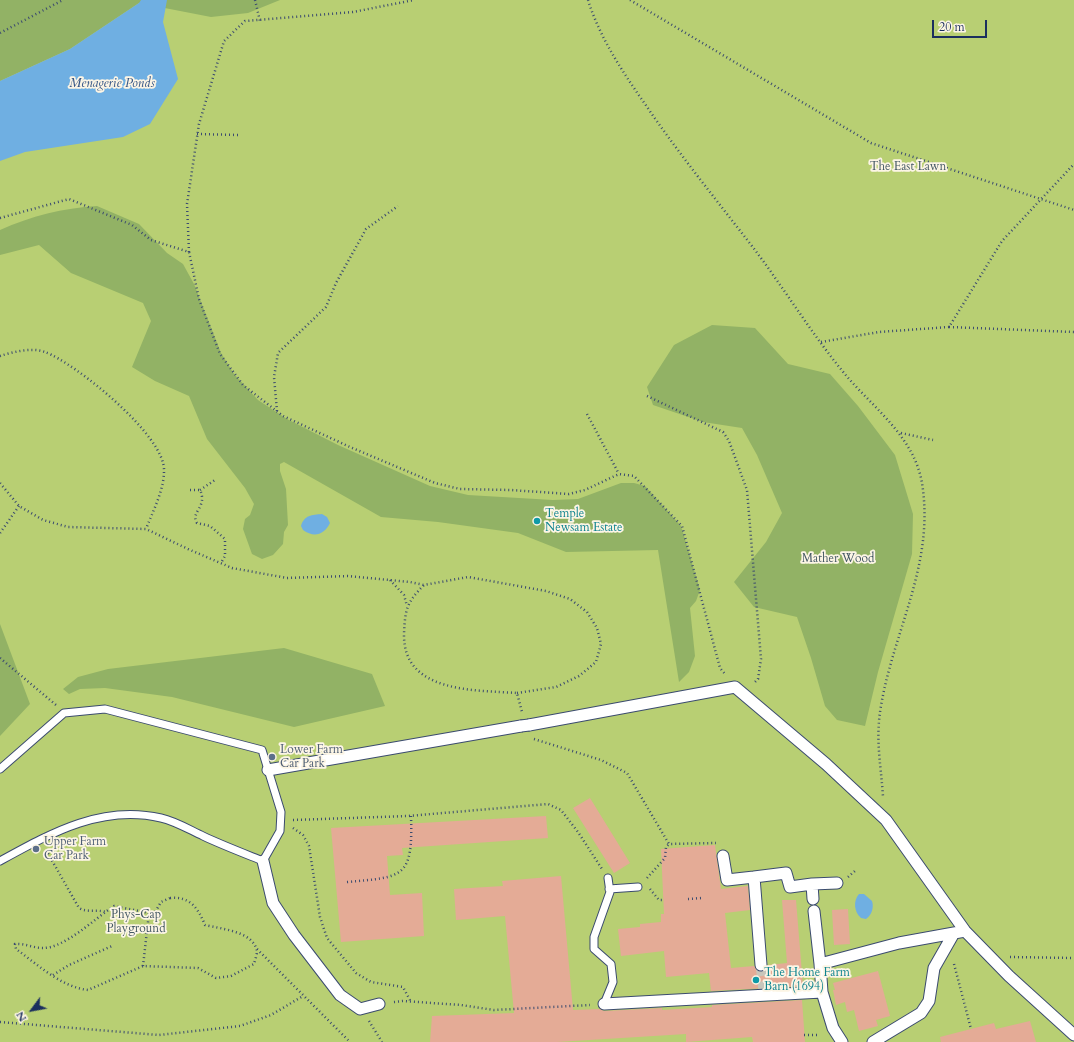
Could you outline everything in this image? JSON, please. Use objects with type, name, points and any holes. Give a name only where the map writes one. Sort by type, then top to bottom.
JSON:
[{"type":"street","points":[[268,770],[524,722],[738,690],[826,764],[886,820],[959,932],[990,956],[1009,976],[1074,1036]]},
{"type":"street","points":[[723,856],[728,880],[786,873],[790,887],[837,883]]},
{"type":"street","points":[[263,860],[273,903],[340,995],[360,1009],[379,1004]]},
{"type":"street","points":[[754,878],[761,966]]},
{"type":"street","points":[[812,884],[813,899]]},
{"type":"street","points":[[814,911],[822,992],[833,1028],[842,1042]]},
{"type":"street","points":[[820,964],[898,944],[959,932]]},
{"type":"street","points":[[873,1042],[921,1013],[929,1001],[934,968],[959,932]]},
{"type":"street","points":[[604,1004],[764,992],[822,992]]},
{"type":"lane","points":[[0,770],[64,713],[105,709],[262,750],[281,812],[280,831],[263,860],[213,841],[162,818],[130,813],[99,816],[70,825],[0,861]]},
{"type":"lane","points":[[604,1004],[613,982],[611,964],[594,949],[594,937],[609,889],[608,878]]},
{"type":"lane","points":[[609,889],[638,887]]},
{"type":"path","points":[[0,33],[64,0]]},
{"type":"path","points":[[255,0],[260,21]]},
{"type":"path","points":[[414,0],[353,12],[260,21],[245,21],[224,42],[212,78],[197,134],[187,204],[189,252],[199,299],[220,354],[243,385],[277,411],[350,447],[435,483],[460,489],[511,490],[569,494],[585,490],[619,474],[634,476],[682,526],[720,668],[738,690],[758,679],[761,658],[747,490],[729,441],[723,432],[647,396]]},
{"type":"path","points":[[588,0],[595,21],[625,76],[664,132],[756,253],[844,373],[901,434],[914,460],[922,481],[926,518],[924,539],[917,579],[888,672],[881,707],[877,741],[886,820]]},
{"type":"path","points":[[630,0],[871,143],[1074,210]]},
{"type":"path","points":[[197,134],[239,135]]},
{"type":"path","points":[[949,327],[1002,241],[1074,164]]},
{"type":"path","points":[[0,218],[69,199],[132,225],[151,240],[189,252]]},
{"type":"path","points":[[277,411],[274,377],[278,353],[326,307],[336,283],[366,229],[398,206]]},
{"type":"path","points":[[821,342],[880,332],[949,327],[1074,332]]},
{"type":"path","points":[[0,356],[17,351],[43,351],[68,363],[100,388],[139,425],[157,448],[165,470],[157,503],[146,529]]},
{"type":"path","points":[[587,414],[619,474]]},
{"type":"path","points":[[901,434],[933,440]]},
{"type":"path","points":[[190,490],[200,490],[215,480]]},
{"type":"path","points":[[0,483],[19,506],[43,520],[68,527],[146,529],[232,568],[288,578],[348,576],[390,579],[424,585],[468,577],[546,591],[570,600],[587,612],[597,628],[601,644],[596,662],[579,676],[556,687],[517,693],[463,689],[436,681],[420,674],[411,663],[404,643],[407,606],[404,595],[390,579]]},
{"type":"path","points":[[200,490],[203,503],[196,514],[195,519],[197,523],[210,526],[225,539],[225,556],[221,563]]},
{"type":"path","points":[[0,534],[19,506]]},
{"type":"path","points":[[407,606],[424,585]]},
{"type":"path","points":[[0,658],[64,713]]},
{"type":"path","points":[[517,693],[524,722]]},
{"type":"path","points":[[529,737],[601,760],[627,773],[669,844]]},
{"type":"path","points":[[280,820],[411,816],[548,804],[560,810],[578,832],[608,878]]},
{"type":"path","points":[[347,882],[386,878],[398,874],[407,863],[411,849],[411,816]]},
{"type":"path","points":[[280,820],[303,835],[309,846],[320,917],[327,938],[356,973],[370,982],[403,986],[410,1002],[461,1005],[494,1010],[604,1004]]},
{"type":"path","points":[[40,840],[79,908],[85,911],[99,910],[106,912]]},
{"type":"path","points":[[669,844],[717,843],[718,852],[723,856]]},
{"type":"path","points":[[638,887],[665,858],[666,847],[669,844]]},
{"type":"path","points":[[644,881],[659,900],[664,900]]},
{"type":"path","points":[[170,898],[187,900],[194,904],[205,925],[242,934],[252,941],[257,952],[254,964],[231,976],[216,978],[198,968],[143,966],[88,990],[79,989],[53,975],[16,949],[15,944],[42,948],[59,946],[114,906],[149,913],[154,914],[161,902],[170,898]]},
{"type":"path","points":[[688,899],[702,898]]},
{"type":"path","points":[[143,966],[149,913]]},
{"type":"path","points":[[53,975],[69,965],[112,946]]},
{"type":"path","points":[[255,947],[350,1042]]},
{"type":"path","points":[[990,956],[1074,958]]},
{"type":"path","points":[[953,960],[971,1029]]},
{"type":"path","points":[[0,1022],[159,1035],[240,1026],[271,1015],[303,996]]},
{"type":"path","points":[[360,1009],[382,1042]]},
{"type":"green space","name":"Temple Newsam Estate","points":[[0,0],[1074,0],[1074,1042],[0,1042]]},
{"type":"green space","points":[[0,0],[280,0],[248,13],[211,17],[139,3],[70,49],[0,81]]},
{"type":"green space","points":[[97,206],[139,224],[167,253],[183,264],[194,284],[221,353],[234,374],[258,400],[287,419],[338,445],[430,486],[468,495],[553,500],[578,499],[621,483],[634,483],[645,486],[681,526],[700,590],[696,601],[690,608],[695,656],[689,672],[679,682],[658,550],[566,552],[518,533],[438,522],[381,517],[284,462],[280,464],[280,471],[286,489],[288,525],[284,532],[283,544],[273,555],[262,559],[252,554],[243,529],[245,519],[250,515],[254,504],[245,488],[207,439],[189,396],[155,381],[132,367],[151,321],[143,303],[71,273],[39,245],[0,255],[0,230],[47,214]]},
{"type":"green space","name":"Mather Wood","points":[[712,325],[755,328],[788,364],[830,374],[858,406],[895,455],[913,514],[912,554],[878,672],[865,726],[837,720],[825,706],[797,617],[754,607],[734,582],[766,542],[782,513],[757,455],[742,428],[703,422],[653,405],[647,387],[674,345]]},
{"type":"green space","points":[[0,624],[30,704],[0,736]]},
{"type":"green space","points":[[284,648],[372,674],[385,706],[294,727],[172,697],[105,688],[80,689],[69,694],[63,689],[78,677],[108,669]]},
{"type":"water","name":"Menagerie Ponds","points":[[141,0],[167,0],[163,22],[178,79],[150,124],[123,137],[25,152],[0,161],[0,81],[70,49],[139,3]]},
{"type":"water","points":[[322,514],[327,517],[330,523],[322,533],[311,534],[303,530],[301,526],[302,522],[306,518],[312,515]]},
{"type":"water","points":[[859,894],[864,894],[872,901],[872,911],[866,919],[861,918],[856,910],[855,903]]},
{"type":"building","points":[[590,798],[630,863],[614,873],[573,808]]},
{"type":"building","points":[[546,816],[548,838],[402,848],[403,855],[387,856],[390,895],[422,893],[424,936],[341,942],[331,828]]},
{"type":"building","points":[[715,845],[721,889],[748,886],[750,910],[725,913],[731,968],[754,966],[758,971],[762,972],[768,965],[787,963],[782,900],[796,900],[803,986],[711,991],[709,973],[666,977],[664,951],[621,956],[618,929],[640,927],[640,924],[661,922],[661,914],[664,914],[661,849]]},
{"type":"building","points":[[561,876],[573,1010],[600,1009],[604,1011],[662,1008],[662,1010],[712,1007],[712,1005],[802,1000],[805,1042],[753,1042],[752,1037],[686,1042],[686,1034],[557,1042],[430,1042],[432,1016],[514,1013],[505,916],[456,920],[454,889],[503,886],[502,881]]},
{"type":"building","points":[[848,909],[850,944],[834,945],[832,910]]},
{"type":"building","points":[[878,971],[890,1016],[876,1020],[878,1026],[859,1031],[854,1010],[847,1012],[845,1002],[836,1005],[833,983]]},
{"type":"building","points":[[1030,1021],[1036,1042],[941,1042],[940,1037],[994,1023],[996,1029]]},
{"type":"tunnel","points":[[761,965],[764,990]]},
{"type":"place","name":"Temple Newsam Estate","points":[[537,521]]},
{"type":"place","name":"Lower Farm Car Park","points":[[272,757]]},
{"type":"place","name":"Upper Farm Car Park","points":[[36,849]]},
{"type":"place","name":"The Home Farm Barn (1694)","points":[[756,980]]},
{"type":"park label","name":"The East Lawn","points":[[908,167]]},
{"type":"park label","name":"Phys-Cap Playground","points":[[136,922]]}]
